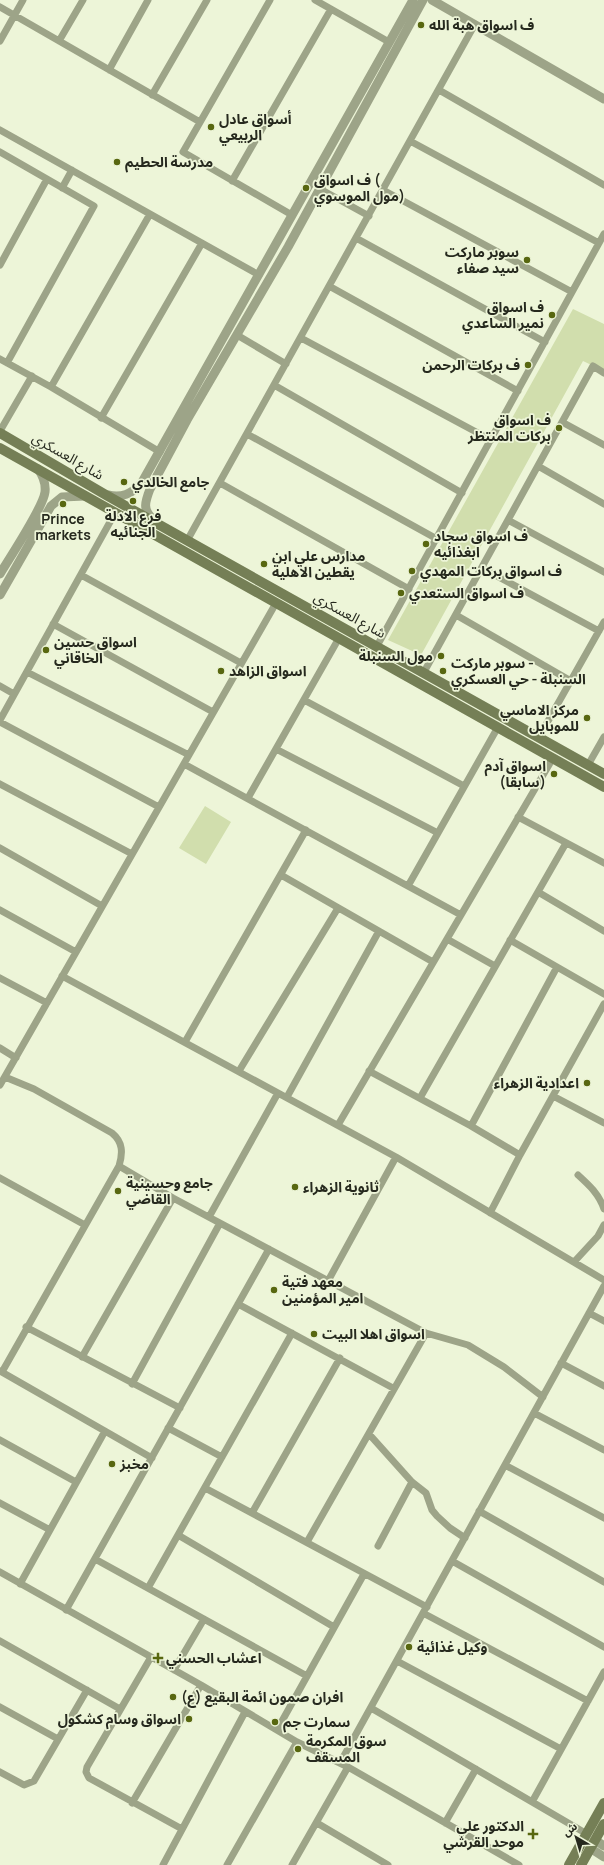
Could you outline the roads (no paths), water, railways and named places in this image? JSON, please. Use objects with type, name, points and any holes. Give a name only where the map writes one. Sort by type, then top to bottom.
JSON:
[{"type":"main road","name":"شارع العسكري","points":[[0,432],[106,495],[155,521],[604,774]]},
{"type":"main road","name":"شارع العسكري","points":[[0,448],[604,787]]},
{"type":"main road","points":[[221,572],[229,568],[228,562]]},
{"type":"main road","points":[[241,583],[243,575],[248,574]]},
{"type":"main road","points":[[581,1865],[604,1803]]},
{"type":"main road","points":[[569,1865],[604,1824]]},
{"type":"street","points":[[0,41],[23,0]]},
{"type":"street","points":[[59,41],[83,0]]},
{"type":"street","points":[[109,70],[148,0]]},
{"type":"street","points":[[152,95],[207,0]]},
{"type":"street","points":[[270,0],[183,152],[292,215]]},
{"type":"street","points":[[315,0],[389,42]]},
{"type":"street","points":[[106,495],[117,497],[126,495],[141,484],[413,0]]},
{"type":"street","points":[[155,521],[148,515],[145,508],[145,500],[150,489],[320,189],[423,0]]},
{"type":"street","points":[[432,0],[604,99]]},
{"type":"street","points":[[0,7],[200,122]]},
{"type":"street","points":[[232,181],[331,9]]},
{"type":"street","points":[[188,540],[475,24]]},
{"type":"street","points":[[439,90],[604,185]]},
{"type":"street","points":[[0,130],[259,275]]},
{"type":"street","points":[[410,141],[599,243]]},
{"type":"street","points":[[331,146],[335,151],[340,151]]},
{"type":"street","points":[[0,152],[94,206],[7,363]]},
{"type":"street","points":[[322,162],[329,163],[331,167]]},
{"type":"street","points":[[62,188],[72,170]]},
{"type":"street","points":[[0,265],[46,179]]},
{"type":"street","points":[[320,189],[369,216]]},
{"type":"street","points":[[383,190],[572,292]]},
{"type":"street","points":[[51,386],[150,214]]},
{"type":"street","points":[[377,646],[604,234]]},
{"type":"street","points":[[356,238],[545,342]]},
{"type":"street","points":[[101,418],[202,243]]},
{"type":"street","points":[[329,286],[518,391]]},
{"type":"street","points":[[237,335],[286,364]]},
{"type":"street","points":[[301,338],[491,440]]},
{"type":"street","points":[[0,359],[51,386],[101,418],[160,452]]},
{"type":"street","points":[[424,672],[593,366],[604,373]]},
{"type":"street","points":[[0,432],[32,376]]},
{"type":"street","points":[[274,385],[462,493]]},
{"type":"street","points":[[562,422],[604,445]]},
{"type":"street","points":[[247,434],[437,539]]},
{"type":"street","points":[[538,466],[604,504]]},
{"type":"street","points":[[0,574],[43,501],[45,485],[43,476],[38,469]]},
{"type":"street","points":[[220,483],[409,589]]},
{"type":"street","points":[[141,484],[146,490],[150,489]]},
{"type":"street","points":[[0,595],[51,506],[62,497],[85,496]]},
{"type":"street","points":[[115,512],[0,721],[159,808]]},
{"type":"street","points":[[508,520],[604,572]]},
{"type":"street","points":[[482,568],[599,631]]},
{"type":"street","points":[[81,574],[241,663]]},
{"type":"street","points":[[0,1085],[276,602]]},
{"type":"street","points":[[456,615],[571,681]]},
{"type":"street","points":[[539,737],[604,622]]},
{"type":"street","points":[[53,624],[213,712]]},
{"type":"street","points":[[248,798],[339,638]]},
{"type":"street","points":[[26,672],[188,755]]},
{"type":"street","points":[[0,686],[14,694]]},
{"type":"street","points":[[304,700],[464,786]]},
{"type":"street","points":[[408,886],[498,727]]},
{"type":"street","points":[[588,765],[604,737]]},
{"type":"street","points":[[276,748],[438,833]]},
{"type":"street","points":[[338,1125],[553,758]]},
{"type":"street","points":[[184,764],[461,915]]},
{"type":"street","points":[[0,784],[132,854]]},
{"type":"street","points":[[518,817],[604,863]]},
{"type":"street","points":[[185,1042],[306,830]]},
{"type":"street","points":[[420,1098],[566,843]]},
{"type":"street","points":[[0,848],[102,906]]},
{"type":"street","points":[[281,875],[433,962]]},
{"type":"street","points":[[538,892],[604,931]]},
{"type":"street","points":[[239,1072],[338,908]]},
{"type":"street","points":[[0,910],[76,952]]},
{"type":"street","points":[[286,1097],[379,931]]},
{"type":"street","points":[[447,939],[495,966]]},
{"type":"street","points":[[510,940],[604,994]]},
{"type":"street","points":[[471,1126],[557,967]]},
{"type":"street","points":[[62,976],[396,1157],[604,1280]]},
{"type":"street","points":[[0,978],[47,1003]]},
{"type":"street","points":[[490,1213],[520,1155],[604,1004]]},
{"type":"street","points":[[0,1048],[16,1058]]},
{"type":"street","points":[[369,1072],[471,1126],[520,1155]]},
{"type":"street","points":[[5,1077],[34,1089],[112,1133],[118,1138],[122,1157],[119,1166],[1,1371],[152,1458]]},
{"type":"street","points":[[209,1217],[278,1093]]},
{"type":"street","points":[[553,1096],[604,1123]]},
{"type":"street","points":[[328,1281],[396,1157]]},
{"type":"street","points":[[119,1166],[173,1198],[426,1333],[468,1345],[504,1367],[543,1397]]},
{"type":"street","points":[[578,1176],[592,1188],[601,1200],[604,1209]]},
{"type":"street","points":[[0,1178],[85,1225]]},
{"type":"street","points":[[82,1357],[173,1198]]},
{"type":"street","points":[[132,1384],[220,1223]]},
{"type":"street","points":[[574,1262],[598,1236],[604,1226]]},
{"type":"street","points":[[66,1610],[269,1249]]},
{"type":"street","points":[[340,1764],[604,1286]]},
{"type":"street","points":[[238,1304],[393,1388]]},
{"type":"street","points":[[589,1313],[604,1321]]},
{"type":"street","points":[[26,1327],[180,1408]]},
{"type":"street","points":[[148,1588],[292,1333]]},
{"type":"street","points":[[307,1542],[369,1434],[393,1388],[426,1333]]},
{"type":"street","points":[[252,1513],[340,1358]]},
{"type":"street","points":[[561,1363],[604,1386]]},
{"type":"street","points":[[534,1413],[604,1450]]},
{"type":"street","points":[[168,1428],[222,1457]]},
{"type":"street","points":[[20,1584],[105,1431]]},
{"type":"street","points":[[369,1434],[412,1482],[426,1493],[432,1510],[442,1522],[465,1538]]},
{"type":"street","points":[[0,1440],[76,1482]]},
{"type":"street","points":[[505,1465],[604,1518]]},
{"type":"street","points":[[378,1546],[412,1482]]},
{"type":"street","points":[[205,1488],[307,1542],[588,1701]]},
{"type":"street","points":[[0,1503],[50,1530]]},
{"type":"street","points":[[479,1512],[604,1582]]},
{"type":"street","points":[[178,1536],[334,1627]]},
{"type":"street","points":[[95,1559],[307,1676]]},
{"type":"street","points":[[452,1561],[604,1647]]},
{"type":"street","points":[[0,1572],[201,1685],[297,1742],[348,1767],[516,1864]]},
{"type":"street","points":[[277,1730],[364,1574]]},
{"type":"street","points":[[174,1670],[204,1619]]},
{"type":"street","points":[[0,1641],[120,1709]]},
{"type":"street","points":[[151,1657],[87,1767],[86,1772],[89,1778],[132,1803],[182,1829]]},
{"type":"street","points":[[397,1661],[561,1749]]},
{"type":"street","points":[[532,1802],[604,1672]]},
{"type":"street","points":[[132,1803],[201,1685]]},
{"type":"street","points":[[0,1772],[24,1785],[34,1781],[87,1690]]},
{"type":"street","points":[[0,1707],[58,1739]]},
{"type":"street","points":[[371,1708],[532,1802],[590,1841],[604,1846]]},
{"type":"street","points":[[163,1865],[245,1712]]},
{"type":"street","points":[[226,1865],[297,1742]]},
{"type":"street","points":[[292,1865],[348,1767]]},
{"type":"street","points":[[444,1823],[476,1769]]},
{"type":"street","points":[[317,1823],[388,1865]]},
{"type":"street","points":[[590,1841],[604,1857]]},
{"type":"place","name":"ف اسواق هبة الله","points":[[421,25]]},
{"type":"place","name":"أسواق عادل الربيعي","points":[[211,127]]},
{"type":"place","name":"مدرسة الحطيم","points":[[117,162]]},
{"type":"place","name":"ف اسواق ( مول الموسوي)","points":[[306,188]]},
{"type":"place","name":"سوبر ماركت سيد صفاء","points":[[527,260]]},
{"type":"place","name":"ف اسواق نمير الساعدي","points":[[552,315]]},
{"type":"place","name":"ف بركات الرحمن","points":[[528,365]]},
{"type":"place","name":"ف اسواق بركات المنتظر","points":[[559,428]]},
{"type":"place","name":"جامع الخالدي","points":[[124,482]]},
{"type":"place","name":"فرع الادلة الجنائيه","points":[[133,501]]},
{"type":"place","name":"Prince markets","points":[[63,504]]},
{"type":"place","name":"ف اسواق سجاد ابغذائيه","points":[[426,544]]},
{"type":"place","name":"مدارس علي ابن يقطين الاهلية","points":[[264,564]]},
{"type":"place","name":"ف اسواق بركات المهدي","points":[[412,571]]},
{"type":"place","name":"ف اسواق الستعدي","points":[[401,593]]},
{"type":"place","name":"اسواق حسين الخاقاني","points":[[46,650]]},
{"type":"place","name":"مول السنبلة","points":[[441,656]]},
{"type":"place","name":"اسواق الزاهد","points":[[221,671]]},
{"type":"place","name":"سوبر ماركت - السنبلة - حي العسكري","points":[[443,671]]},
{"type":"place","name":"مركز الاماسي للموبايل","points":[[587,718]]},
{"type":"place","name":"اسواق آدم (سابقا)","points":[[554,774]]},
{"type":"place","name":"اعدادية الزهراء","points":[[587,1083]]},
{"type":"place","name":"ثانوية الزهراء","points":[[295,1187]]},
{"type":"place","name":"جامع وحسينية القاضي","points":[[118,1191]]},
{"type":"place","name":"معهد فتية امير المؤمنين","points":[[274,1290]]},
{"type":"place","name":"اسواق اهلا البيت","points":[[314,1334]]},
{"type":"place","name":"مخبز","points":[[112,1464]]},
{"type":"place","name":"وكيل غذائية","points":[[409,1647]]},
{"type":"place","name":"اعشاب الحسني","points":[[158,1658]]},
{"type":"place","name":"افران صمون ائمة البقيع (ع)","points":[[173,1697]]},
{"type":"place","name":"اسواق وسام كشكول","points":[[189,1719]]},
{"type":"place","name":"سمارت جم","points":[[275,1722]]},
{"type":"place","name":"سوق المكرمة المسقف","points":[[298,1749]]},
{"type":"place","name":"الدكتور علي موحد القرشي","points":[[533,1834]]}]
